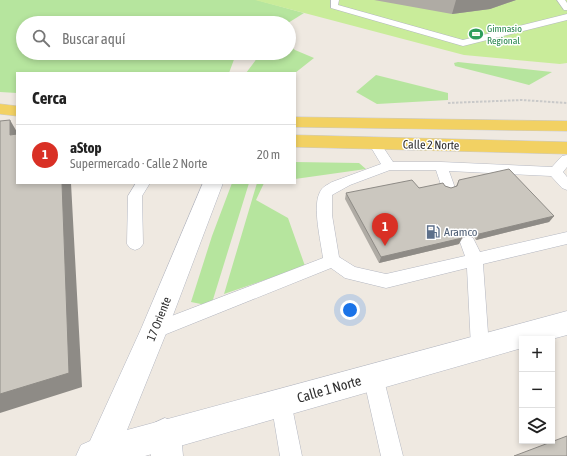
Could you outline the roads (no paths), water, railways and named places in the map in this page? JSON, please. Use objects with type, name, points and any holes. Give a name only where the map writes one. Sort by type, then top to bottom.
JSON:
[{"type":"main road","points":[[0,109],[16,111]]},
{"type":"main road","points":[[0,121],[16,122]]},
{"type":"main road","name":"Calle 2 Norte","points":[[296,122],[567,126]]},
{"type":"main road","name":"Calle 2 Norte","points":[[296,141],[567,148]]},
{"type":"main road","name":"17 Oriente","points":[[96,455],[154,331],[213,184]]},
{"type":"main road","name":"Calle 1 Norte","points":[[96,455],[166,445],[281,402],[567,323]]},
{"type":"lane","points":[[335,0],[334,6],[462,43],[567,17]]},
{"type":"lane","points":[[561,0],[567,8]]},
{"type":"lane","points":[[375,144],[389,166]]},
{"type":"lane","points":[[555,172],[567,160]]},
{"type":"lane","points":[[332,261],[324,204],[326,193],[335,186],[389,166],[441,166],[555,172],[567,185]]},
{"type":"lane","points":[[441,166],[448,188]]},
{"type":"lane","points":[[135,244],[135,196],[142,184]]},
{"type":"lane","points":[[332,261],[352,273],[386,281],[567,238]]},
{"type":"lane","points":[[468,242],[475,260],[480,347]]},
{"type":"lane","points":[[154,331],[243,298],[332,261]]},
{"type":"lane","points":[[373,376],[392,456]]},
{"type":"lane","points":[[281,402],[291,456]]},
{"type":"place","name":"Gimnasio Regional","points":[[476,34]]},
{"type":"place","name":"Aramco","points":[[433,232]]},
{"type":"place","name":"aStop","points":[[385,246]]}]
